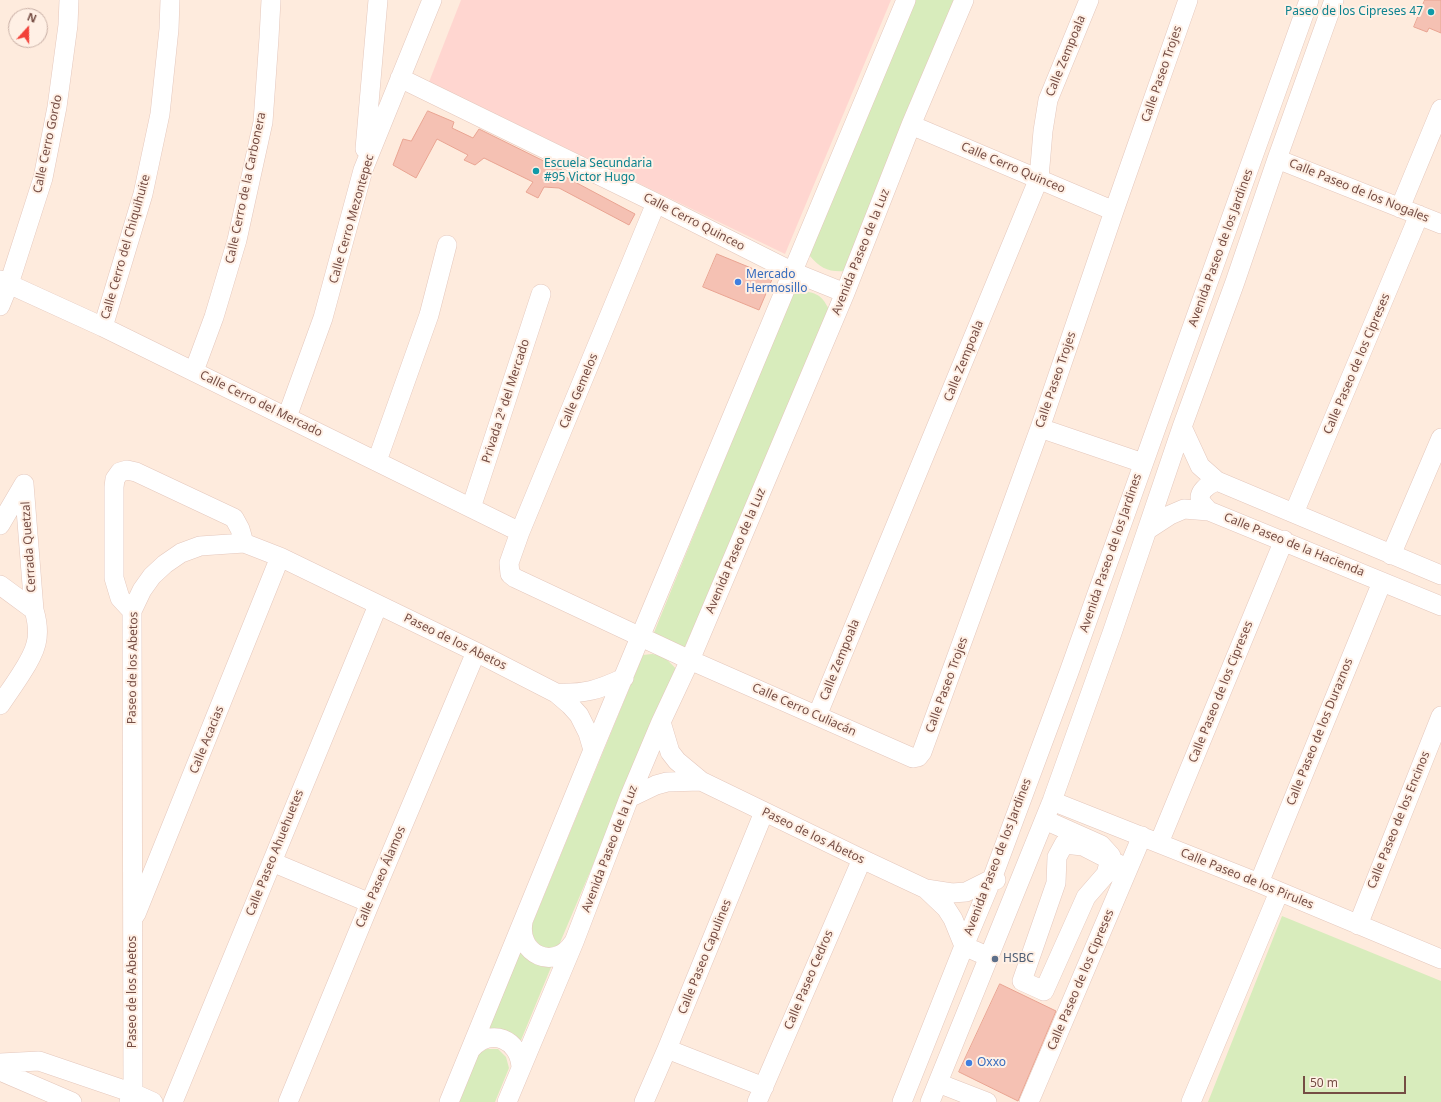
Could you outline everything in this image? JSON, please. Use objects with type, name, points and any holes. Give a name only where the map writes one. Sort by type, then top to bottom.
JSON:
[{"type":"street","name":"Calle Cerro Gordo","points":[[0,306],[5,282],[43,178],[57,108],[68,25],[68,0]]},
{"type":"street","name":"Calle Cerro del Chiquihuite","points":[[103,327],[144,194],[160,114],[169,29],[170,0]]},
{"type":"street","name":"Calle Cerro de la Carbonera","points":[[194,371],[214,317],[238,240],[261,130],[271,0]]},
{"type":"street","points":[[363,170],[378,0]]},
{"type":"street","name":"Calle Cerro Mezontepec","points":[[286,417],[323,318],[363,170],[432,0]]},
{"type":"street","points":[[449,1102],[593,750],[906,0]]},
{"type":"street","name":"Avenida Paseo de la Luz","points":[[507,1102],[574,942],[629,798],[661,722],[690,660],[845,292],[911,125],[964,0]]},
{"type":"street","name":"Calle Zempoala","points":[[817,716],[1039,178],[1042,131],[1048,100],[1089,0]]},
{"type":"street","name":"Calle Paseo Trojes","points":[[918,757],[922,752],[1040,428],[1114,210],[1188,0]]},
{"type":"street","name":"Avenida Paseo de los Jardines","points":[[902,1102],[992,879],[1069,672],[1309,0]]},
{"type":"street","name":"Avenida Paseo de los Jardines","points":[[930,1102],[1052,801],[1148,530],[1182,427],[1235,282],[1277,158],[1334,0]]},
{"type":"street","name":"Calle Cerro Quinceo","points":[[400,78],[656,203],[793,272],[845,292]]},
{"type":"street","points":[[1400,208],[1441,110]]},
{"type":"street","name":"Calle Cerro Quinceo","points":[[911,125],[1114,210]]},
{"type":"street","name":"Calle Paseo de los Nogales","points":[[1277,158],[1441,224]]},
{"type":"street","name":"Calle Gemelos","points":[[640,638],[515,578],[510,574],[509,563],[520,532],[656,203]]},
{"type":"street","name":"Calle Paseo de los Cipreses","points":[[1294,513],[1419,215]]},
{"type":"street","points":[[377,462],[429,315],[446,246]]},
{"type":"street","points":[[1212,274],[1235,282]]},
{"type":"street","name":"Calle Cerro del Mercado","points":[[5,282],[194,371],[520,532]]},
{"type":"street","name":"Privada 2ª del Mercado","points":[[471,508],[541,294]]},
{"type":"street","points":[[1193,327],[1215,336]]},
{"type":"street","points":[[1182,427],[1200,466],[1217,481],[1441,575]]},
{"type":"street","points":[[1040,428],[1143,464]]},
{"type":"street","points":[[1391,554],[1441,438]]},
{"type":"street","points":[[132,611],[120,598],[114,578],[114,487],[115,479],[120,472],[127,470],[136,472],[234,518],[240,529],[244,543]]},
{"type":"street","points":[[1209,511],[1201,502],[1200,498],[1204,489],[1209,484],[1217,481]]},
{"type":"street","name":"Cerrada Quetzal","points":[[0,525],[24,484],[34,610],[37,621],[38,639],[33,656],[0,706]]},
{"type":"street","name":"Calle Paseo de la Hacienda","points":[[1148,530],[1170,515],[1184,509],[1209,511],[1284,540],[1441,606]]},
{"type":"street","name":"Calle Paseo de los Cipreses","points":[[1159,843],[1284,540]]},
{"type":"street","name":"Paseo de los Abetos","points":[[131,1098],[133,922],[132,611],[142,590],[152,576],[165,564],[181,554],[200,546],[244,543],[280,557],[476,652],[556,693],[579,715],[588,733],[593,750]]},
{"type":"street","name":"Calle Acacias","points":[[133,922],[280,557]]},
{"type":"street","points":[[1404,591],[1415,564]]},
{"type":"street","name":"Calle Paseo de los Duraznos","points":[[1259,883],[1382,582]]},
{"type":"street","points":[[0,585],[34,610]]},
{"type":"street","name":"Calle Paseo Ahuehuetes","points":[[173,1102],[378,605]]},
{"type":"street","points":[[1087,623],[1112,633]]},
{"type":"street","name":"Calle Cerro Culiacán","points":[[640,638],[913,758],[918,757]]},
{"type":"street","name":"Calle Paseo Álamos","points":[[288,1102],[476,652]]},
{"type":"street","points":[[1069,672],[1094,683]]},
{"type":"street","name":"Paseo de los Abetos","points":[[556,693],[574,694],[590,692],[624,678]]},
{"type":"street","name":"Calle Paseo de los Encinos","points":[[1358,925],[1441,716]]},
{"type":"street","name":"Paseo de los Abetos","points":[[661,722],[670,752],[677,761],[701,781],[862,859],[926,889],[952,893],[966,892],[992,879]]},
{"type":"street","name":"Paseo de los Abetos","points":[[629,798],[656,785],[667,782],[701,781]]},
{"type":"street","name":"Calle Paseo de los Pirules","points":[[1052,801],[1259,883],[1441,959]]},
{"type":"street","name":"Calle Paseo Capulines","points":[[644,1102],[764,812]]},
{"type":"street","points":[[1045,820],[1101,845],[1112,856],[1110,862],[1106,874],[1086,897],[1044,991],[1022,981],[1056,883],[1057,857],[1064,844],[1083,846],[1108,859],[1114,862],[1128,869]]},
{"type":"street","name":"Calle Paseo de los Cipreses","points":[[1029,1102],[1142,836]]},
{"type":"street","name":"Calle Paseo Cedros","points":[[761,1094],[862,859]]},
{"type":"street","points":[[272,862],[370,903]]},
{"type":"street","points":[[992,879],[1017,889]]},
{"type":"street","name":"Paseo de los Abetos","points":[[926,889],[946,908],[964,946]]},
{"type":"street","points":[[1191,1102],[1279,892]]},
{"type":"street","points":[[523,922],[522,929],[525,942],[539,956],[559,956],[574,942]]},
{"type":"street","points":[[964,946],[989,957]]},
{"type":"street","points":[[471,1049],[476,1043],[489,1038],[502,1039],[515,1048],[521,1068]]},
{"type":"street","points":[[667,1049],[761,1094]]},
{"type":"street","points":[[0,1063],[39,1061],[131,1098],[153,1102]]},
{"type":"street","points":[[0,1071],[72,1102]]},
{"type":"street","points":[[938,1083],[987,1102]]},
{"type":"shaded area","points":[[461,0],[891,0],[785,254],[429,82]]},
{"type":"green space","points":[[916,0],[960,0],[846,271],[825,269],[817,264],[809,255]]},
{"type":"green space","points":[[804,291],[818,295],[826,304],[831,313],[684,649],[653,635],[792,294]]},
{"type":"green space","points":[[652,654],[666,659],[676,669],[559,945],[550,948],[541,947],[529,932],[643,655]]},
{"type":"green space","points":[[1282,916],[1441,981],[1441,1102],[1208,1102]]},
{"type":"green space","points":[[521,947],[554,960],[519,1045],[486,1032]]},
{"type":"green space","points":[[487,1049],[498,1049],[506,1057],[509,1068],[495,1102],[458,1102],[477,1054]]},
{"type":"building","name":"Paseo de los Cipreses 47","points":[[1425,0],[1441,0],[1441,33],[1429,28],[1427,32],[1414,27]]},
{"type":"building","name":"Escuela Secundaria #95 Victor Hugo","points":[[428,111],[454,122],[452,128],[473,138],[479,129],[562,170],[560,174],[635,214],[629,225],[559,188],[544,187],[538,198],[526,192],[533,182],[484,158],[475,165],[464,160],[468,155],[437,139],[416,178],[393,165],[403,139],[411,141]]},
{"type":"building","name":"Mercado Hermosillo","points":[[717,254],[773,277],[759,310],[703,287]]},
{"type":"building","points":[[1000,984],[1056,1011],[1018,1101],[959,1072]]},
{"type":"place","name":"Paseo de los Cipreses 47","points":[[1431,12]]},
{"type":"place","name":"Escuela Secundaria #95 Victor Hugo","points":[[536,171]]},
{"type":"place","name":"Mercado Hermosillo","points":[[738,282]]},
{"type":"place","name":"HSBC","points":[[995,959]]},
{"type":"place","name":"Oxxo","points":[[969,1063]]}]
